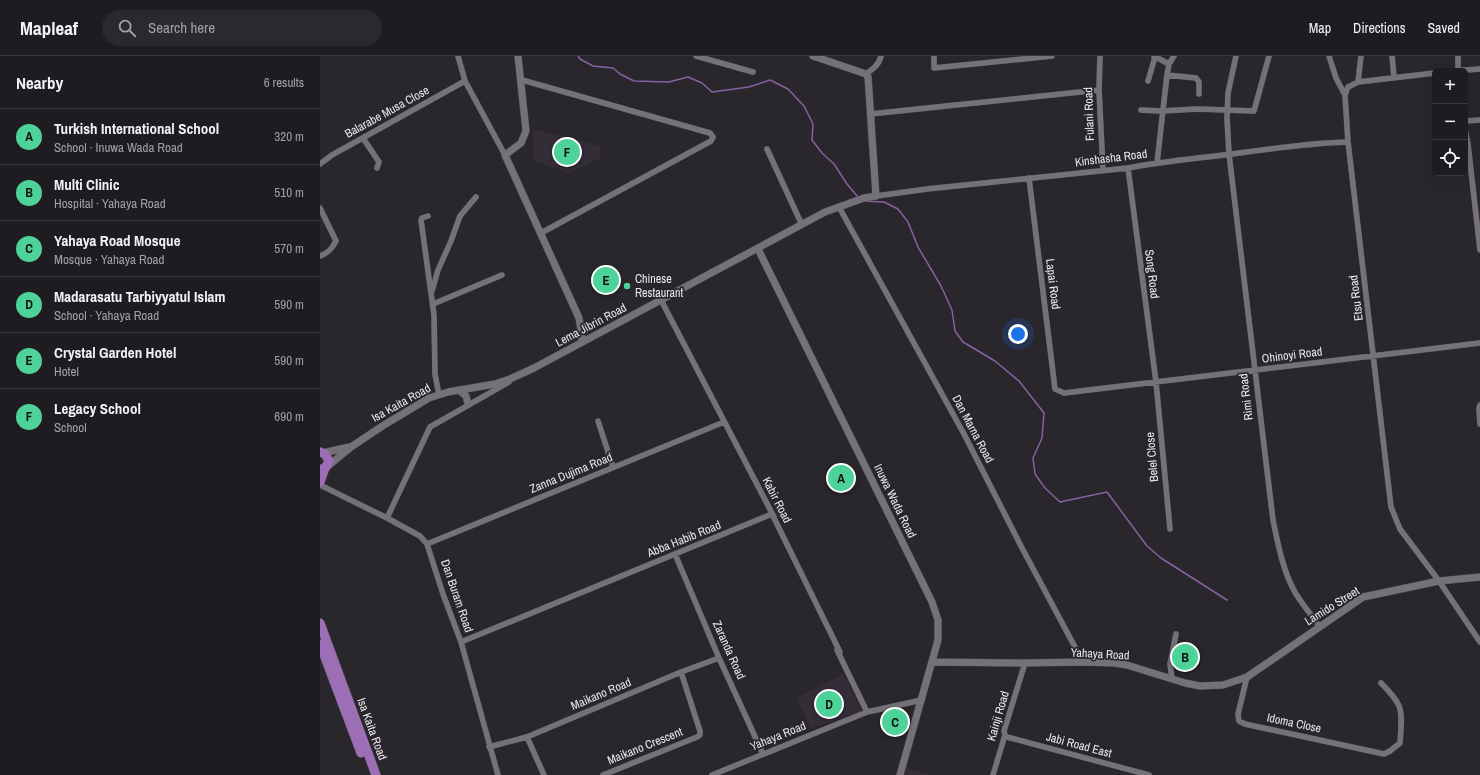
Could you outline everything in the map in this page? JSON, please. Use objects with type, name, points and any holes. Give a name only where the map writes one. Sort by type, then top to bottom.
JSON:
[{"type":"main road","points":[[320,482],[328,458],[321,452]]},
{"type":"main road","name":"Isa Kaita Road","points":[[320,623],[322,640],[369,775]]},
{"type":"main road","name":"Isa Kaita Road","points":[[322,640],[376,775]]},
{"type":"street","points":[[466,56],[459,57],[465,80],[505,156],[579,318],[582,330],[582,342]]},
{"type":"street","points":[[505,156],[521,143],[526,131],[522,80],[518,56]]},
{"type":"street","points":[[696,56],[753,72]]},
{"type":"street","points":[[813,56],[866,74]]},
{"type":"street","points":[[866,74],[875,67],[880,61],[881,56]]},
{"type":"street","points":[[934,56],[934,68],[1052,56]]},
{"type":"street","name":"Fulani Road","points":[[1100,56],[1099,90],[1103,170]]},
{"type":"street","points":[[1148,82],[1154,56],[1169,64]]},
{"type":"street","points":[[1157,163],[1167,75],[1169,64],[1174,56]]},
{"type":"street","name":"Rimi Road","points":[[1236,56],[1228,93],[1227,110],[1229,154],[1273,520],[1288,578],[1296,593],[1320,626]]},
{"type":"street","points":[[1140,110],[1162,111],[1197,109],[1254,111],[1269,56]]},
{"type":"street","name":"Etsu Road","points":[[1329,56],[1336,78],[1344,95],[1348,142],[1391,507],[1400,529],[1439,581],[1480,642]]},
{"type":"street","points":[[1358,82],[1361,56]]},
{"type":"street","points":[[1392,56],[1394,77]]},
{"type":"street","points":[[1458,56],[1458,68]]},
{"type":"street","points":[[1468,70],[1480,69]]},
{"type":"street","points":[[1344,95],[1348,87],[1358,82],[1432,73]]},
{"type":"street","points":[[866,74],[876,196]]},
{"type":"street","points":[[1167,75],[1196,78],[1199,82],[1199,94]]},
{"type":"street","name":"Balarabe Musa Close","points":[[320,164],[332,155],[465,80]]},
{"type":"street","points":[[522,80],[710,133],[713,137],[711,141],[541,233]]},
{"type":"street","points":[[870,114],[1099,90]]},
{"type":"street","points":[[1468,121],[1480,120]]},
{"type":"street","points":[[363,138],[379,162],[378,168]]},
{"type":"street","points":[[1467,140],[1480,250]]},
{"type":"street","name":"Kinshasha Road","points":[[876,196],[1128,168],[1157,163],[1320,143],[1348,142]]},
{"type":"street","points":[[767,149],[802,225]]},
{"type":"street","name":"Song Road","points":[[1128,168],[1156,382]]},
{"type":"street","name":"Lapai Road","points":[[1029,178],[1055,389],[1059,392]]},
{"type":"street","name":"Lema Jibrin Road","points":[[387,518],[430,427],[468,404],[534,368],[825,212],[864,198],[876,196]]},
{"type":"street","points":[[432,293],[438,270],[460,216],[476,197]]},
{"type":"street","name":"Dan Marna Road","points":[[839,207],[964,434],[1022,548],[1083,662]]},
{"type":"street","points":[[320,208],[336,241],[333,248],[320,256]]},
{"type":"street","points":[[428,216],[422,218],[421,220],[426,266],[432,293],[435,374],[439,395]]},
{"type":"street","name":"Inuwa Wada Road","points":[[758,249],[932,602],[938,620],[938,640],[933,662],[900,775]]},
{"type":"street","points":[[433,304],[502,275]]},
{"type":"street","name":"Kabir Road","points":[[661,300],[772,514],[867,712]]},
{"type":"street","name":"Ohinoyi Road","points":[[1059,392],[1254,371],[1480,343]]},
{"type":"street","name":"Isa Kaita Road","points":[[324,468],[351,447],[384,425],[429,398],[459,390],[510,380],[534,368]]},
{"type":"street","name":"Belel Close","points":[[1156,382],[1170,530]]},
{"type":"street","points":[[459,390],[466,396],[468,404]]},
{"type":"street","points":[[1480,405],[1480,424]]},
{"type":"street","points":[[598,421],[614,467]]},
{"type":"street","name":"Zanna Dujima Road","points":[[427,544],[724,422]]},
{"type":"street","name":"Isa Kaita Road","points":[[321,452],[351,447]]},
{"type":"street","points":[[320,485],[420,536],[427,544]]},
{"type":"street","points":[[772,514],[840,652]]},
{"type":"street","name":"Abba Habib Road","points":[[461,642],[772,514]]},
{"type":"street","name":"Dan Buram Road","points":[[427,544],[443,594],[461,642],[498,775]]},
{"type":"street","name":"Zaranda Road","points":[[675,554],[719,658],[763,754]]},
{"type":"street","name":"Lamido Street","points":[[1259,668],[1364,597],[1439,581],[1480,576]]},
{"type":"street","points":[[1172,679],[1170,664],[1176,634]]},
{"type":"street","name":"Maikano Road","points":[[489,746],[527,737],[681,672],[719,658]]},
{"type":"street","name":"Yahaya Road","points":[[933,662],[1083,662],[1127,665],[1200,686],[1223,685],[1247,677],[1259,668]]},
{"type":"street","name":"Kainji Road","points":[[993,775],[1004,731],[1025,663]]},
{"type":"street","name":"Maikano Crescent","points":[[603,775],[700,735],[700,730],[681,672]]},
{"type":"street","name":"Idoma Close","points":[[1247,677],[1238,714],[1239,720],[1245,724],[1384,754],[1400,743],[1402,715],[1394,697],[1381,684]]},
{"type":"street","name":"Yahaya Road","points":[[712,775],[867,712],[922,700]]},
{"type":"street","name":"Jabi Road East","points":[[1004,735],[1006,737],[1149,775]]},
{"type":"street","points":[[527,737],[544,775]]},
{"type":"shaded area","points":[[533,129],[600,146],[601,158],[569,173],[534,161]]},
{"type":"shaded area","points":[[843,674],[862,711],[810,729],[797,697]]},
{"type":"shaded area","points":[[907,768],[931,775],[905,775]]},
{"type":"waterway","points":[[578,56],[580,59],[593,66],[613,68],[620,74],[634,81],[669,82],[688,77],[702,83],[712,92],[749,87],[770,80],[788,89],[804,106],[813,124],[812,140],[822,153],[834,164],[847,184],[858,197]]},
{"type":"waterway","points":[[862,201],[884,202],[898,209],[908,222],[918,247],[941,286],[952,310],[955,331],[963,342],[995,361],[1019,381],[1044,413],[1042,438],[1033,458],[1035,474],[1045,488],[1060,502],[1107,492],[1147,546],[1161,558],[1227,600]]},
{"type":"place","name":"Legacy School","points":[[567,152]]},
{"type":"place","name":"Crystal Garden Hotel","points":[[606,280]]},
{"type":"place","name":"Chinese Restaurant","points":[[627,286]]},
{"type":"place","name":"Turkish International School","points":[[841,478]]},
{"type":"place","name":"Multi Clinic","points":[[1185,657]]},
{"type":"place","name":"Madarasatu Tarbiyyatul Islam","points":[[829,704]]},
{"type":"place","name":"Yahaya Road Mosque","points":[[895,722]]}]
